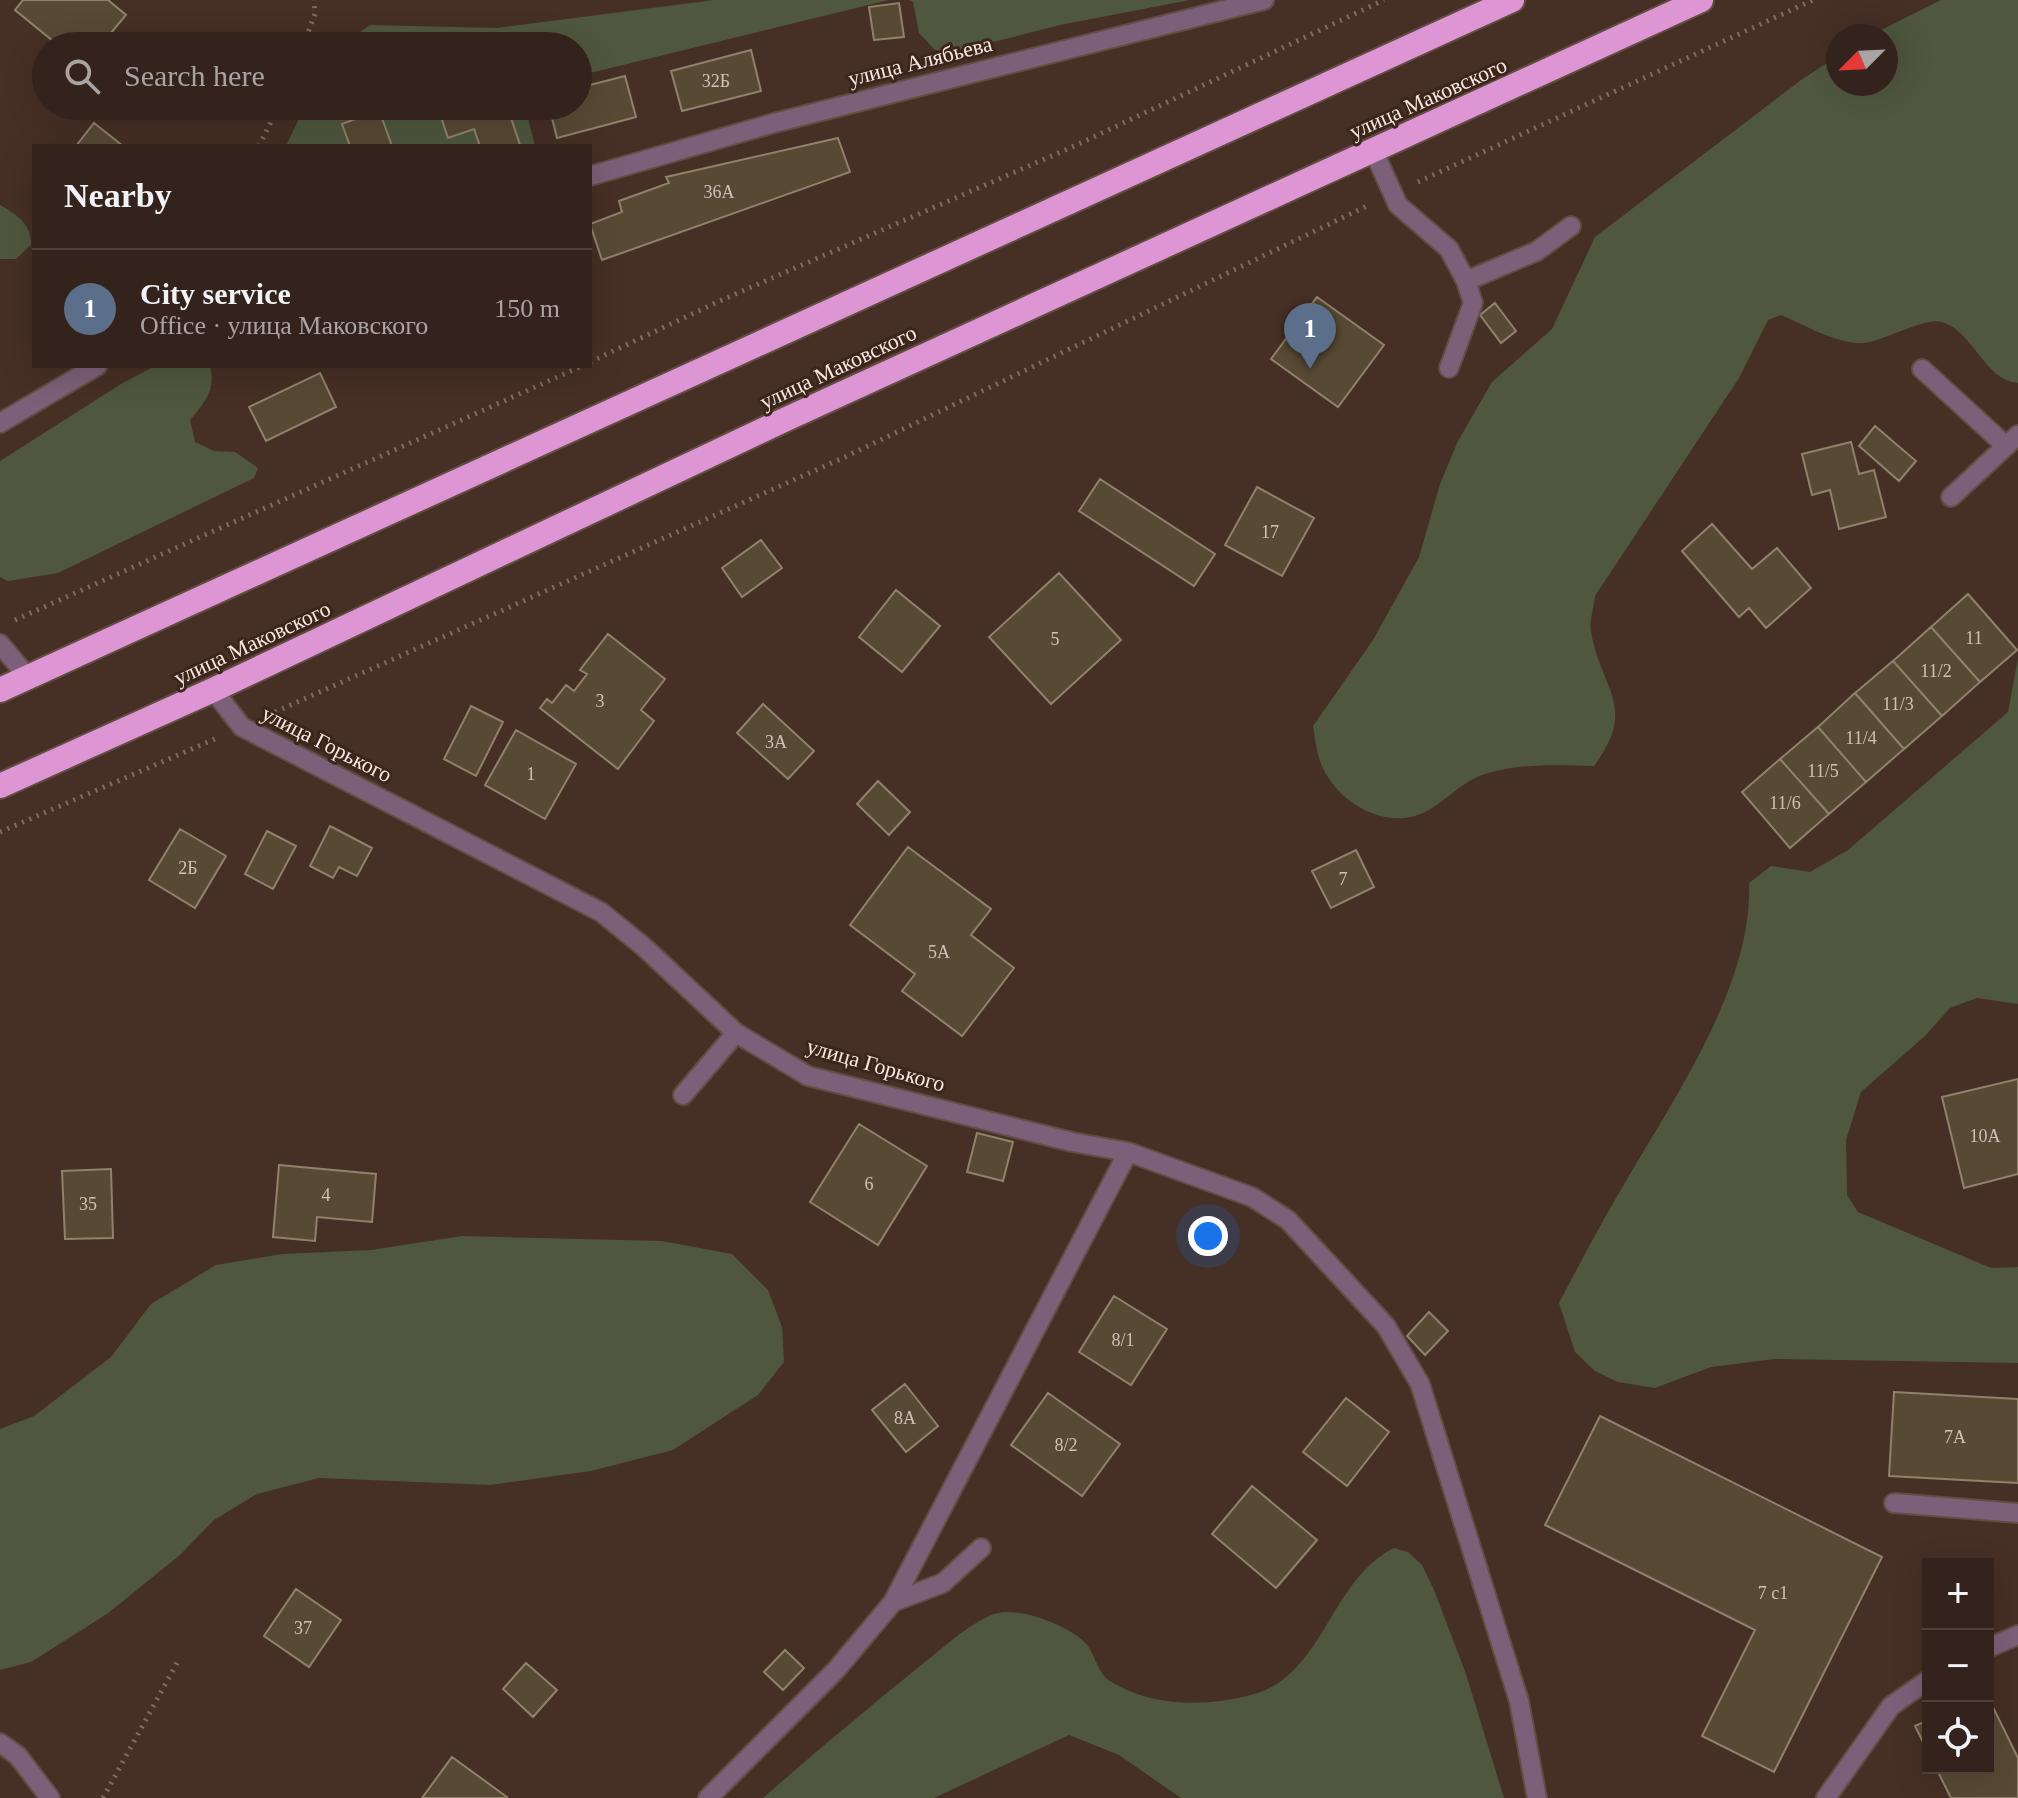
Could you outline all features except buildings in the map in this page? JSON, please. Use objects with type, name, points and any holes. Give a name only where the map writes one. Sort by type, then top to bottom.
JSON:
[{"type":"highway","points":[[0,690],[1512,0]]},
{"type":"highway","name":"улица Маковского","points":[[0,786],[213,690],[782,421],[1701,0]]},
{"type":"lane","name":"улица Алябьева","points":[[592,175],[774,123],[1264,0]]},
{"type":"lane","points":[[1374,152],[1398,205],[1449,249],[1466,281],[1473,303],[1449,368]]},
{"type":"lane","points":[[1466,281],[1537,251],[1571,226]]},
{"type":"lane","points":[[0,423],[94,368]]},
{"type":"lane","points":[[1922,369],[2012,440],[1951,497]]},
{"type":"lane","points":[[0,644],[27,676]]},
{"type":"lane","name":"улица Горького","points":[[213,690],[242,727],[601,912],[644,947],[736,1033],[808,1076],[1072,1142],[1128,1152],[1252,1197],[1288,1220],[1386,1326],[1420,1384],[1519,1701],[1537,1798]]},
{"type":"lane","points":[[683,1095],[736,1033]]},
{"type":"lane","points":[[708,1798],[836,1670],[893,1602],[1128,1152]]},
{"type":"lane","points":[[1894,1503],[2018,1513]]},
{"type":"lane","points":[[893,1602],[943,1583],[981,1548]]},
{"type":"lane","points":[[1994,1645],[2018,1635]]},
{"type":"lane","points":[[1826,1798],[1891,1706],[1922,1684]]},
{"type":"lane","points":[[0,1743],[18,1756],[50,1798]]},
{"type":"path","points":[[308,32],[315,14],[314,0]]},
{"type":"path","points":[[592,361],[724,299],[1070,148],[1384,0]]},
{"type":"path","points":[[0,832],[845,457],[1393,194],[1813,0]]},
{"type":"path","points":[[260,144],[272,120]]},
{"type":"path","points":[[14,621],[578,368]]},
{"type":"path","points":[[103,1798],[178,1661]]},
{"type":"green space","points":[[714,0],[889,0],[592,73],[592,32],[360,32],[370,25],[497,28]]},
{"type":"green space","points":[[909,0],[1190,0],[1060,25],[954,52],[935,50],[919,33],[913,2]]},
{"type":"green space","points":[[1941,0],[2018,0],[2018,383],[1996,373],[1962,335],[1942,322],[1925,323],[1883,338],[1854,343],[1833,338],[1781,315],[1768,320],[1739,378],[1595,596],[1591,632],[1615,713],[1614,728],[1594,766],[1525,766],[1498,770],[1470,781],[1429,810],[1413,816],[1380,816],[1350,801],[1327,776],[1319,757],[1313,726],[1373,640],[1419,557],[1440,484],[1458,441],[1492,382],[1552,329],[1595,237],[1801,80],[1826,64],[1826,96],[1898,96],[1898,24],[1893,24]]},
{"type":"green space","points":[[298,120],[528,120],[534,144],[287,144]]},
{"type":"green space","points":[[0,205],[17,216],[29,231],[31,245],[16,259],[0,259]]},
{"type":"green space","points":[[151,368],[210,368],[210,389],[190,420],[195,442],[214,451],[235,452],[258,468],[254,478],[58,573],[8,581],[0,577],[0,461]]},
{"type":"green space","points":[[2018,658],[2018,1004],[1977,998],[1950,1008],[1925,1036],[1861,1092],[1846,1140],[1847,1195],[1858,1212],[1991,1268],[2018,1267],[2018,1363],[1774,1359],[1711,1367],[1655,1388],[1618,1382],[1595,1371],[1575,1352],[1559,1303],[1709,1034],[1739,958],[1747,920],[1749,883],[1771,866],[1810,872],[1848,850],[2008,712]]},
{"type":"green space","points":[[462,1236],[662,1241],[732,1254],[768,1290],[782,1327],[784,1362],[758,1395],[673,1450],[591,1471],[490,1485],[319,1478],[257,1494],[214,1520],[180,1555],[107,1614],[31,1662],[0,1670],[0,1429],[34,1416],[111,1357],[151,1304],[216,1265],[282,1254],[371,1250]]},
{"type":"green space","points":[[1394,1548],[1408,1552],[1422,1565],[1434,1590],[1466,1674],[1504,1798],[1181,1798],[1119,1755],[1069,1735],[934,1798],[763,1798],[946,1645],[994,1614],[1030,1615],[1071,1632],[1088,1646],[1106,1678],[1126,1690],[1161,1700],[1215,1702],[1251,1695],[1275,1685],[1295,1669],[1354,1582],[1372,1563]]},
{"type":"place","name":"City service","points":[[1310,369]]}]
